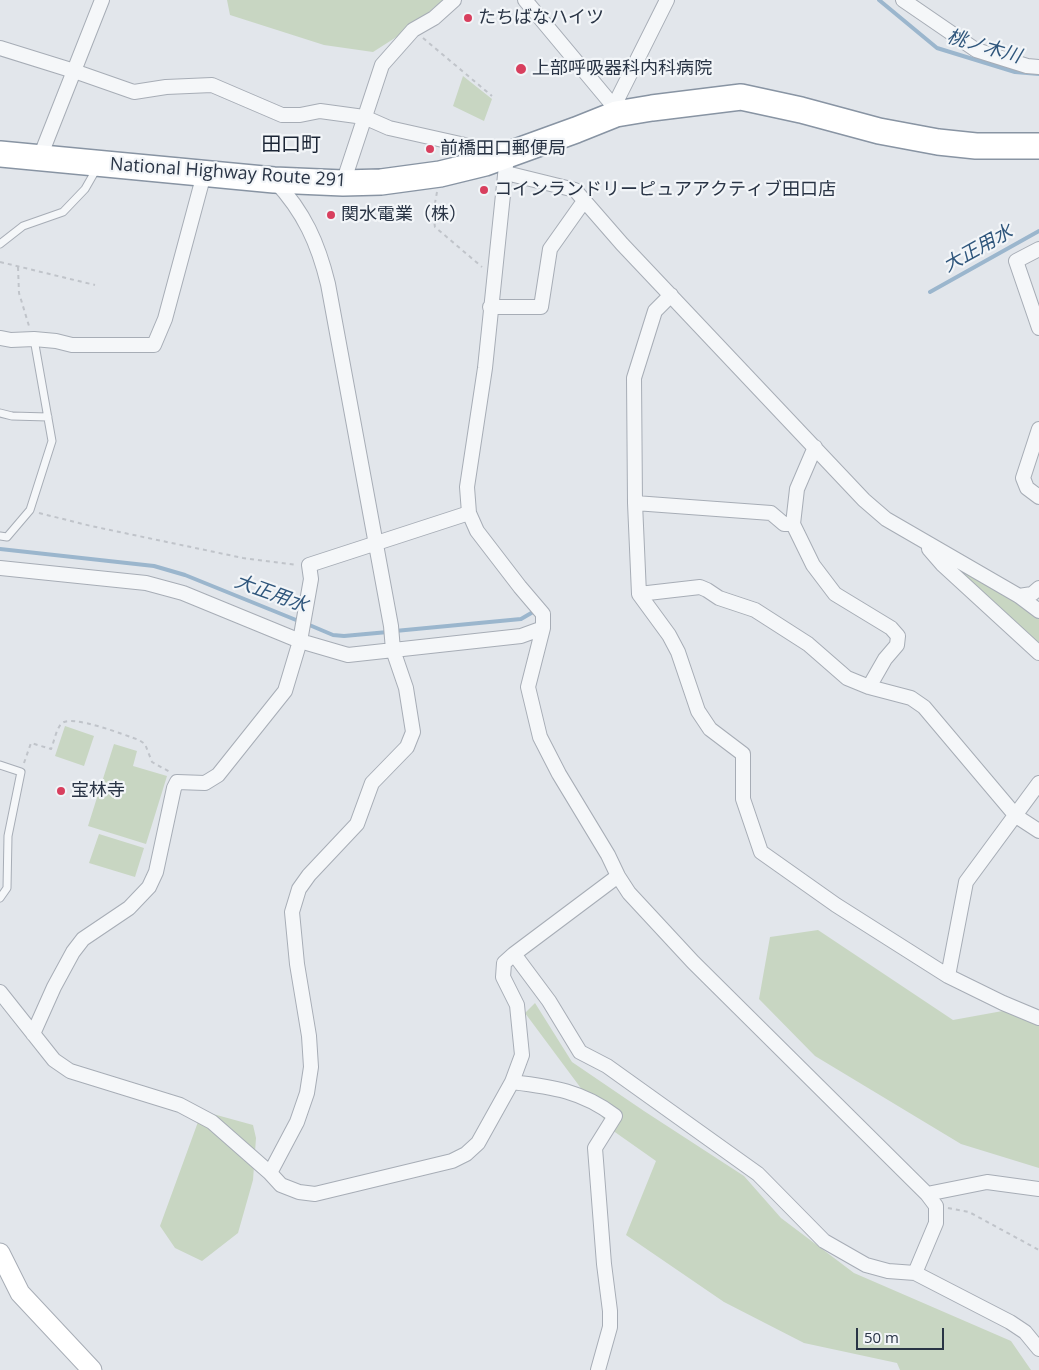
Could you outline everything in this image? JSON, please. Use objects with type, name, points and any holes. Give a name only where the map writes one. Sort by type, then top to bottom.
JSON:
[{"type":"highway","name":"National Highway Route 291","points":[[0,154],[274,180],[343,183],[381,182],[499,164],[616,114],[741,97],[801,110],[879,131],[938,142],[976,146],[1039,146]]},
{"type":"street","points":[[40,157],[102,0]]},
{"type":"street","points":[[343,183],[382,66],[414,30],[434,18],[454,0]]},
{"type":"street","points":[[525,0],[610,102],[616,114]]},
{"type":"street","points":[[616,114],[617,100],[667,0]]},
{"type":"street","points":[[904,0],[976,50],[1027,66],[1039,67]]},
{"type":"street","points":[[0,48],[134,92],[166,87],[212,85],[282,115],[300,115],[320,111],[364,117],[389,128],[465,145],[499,164],[575,190],[622,244],[864,500],[886,519],[1019,596],[1039,610]]},
{"type":"street","points":[[499,164],[493,276],[485,368],[467,487],[469,513],[478,531],[542,614],[543,628],[528,687],[540,737],[559,774],[608,854],[618,876],[629,893],[693,962],[927,1194],[936,1206],[936,1223],[915,1274]]},
{"type":"street","points":[[1,338],[11,340],[34,338],[56,340],[72,345],[154,345],[164,318],[204,174]]},
{"type":"street","points":[[270,1173],[297,1122],[307,1092],[311,1067],[309,1036],[297,964],[292,912],[299,889],[357,824],[372,783],[407,747],[413,732],[406,688],[393,646],[376,544],[321,254],[303,218],[288,195],[274,180]]},
{"type":"street","points":[[490,307],[540,307],[550,249],[584,201]]},
{"type":"street","points":[[1039,248],[1016,261],[1039,328]]},
{"type":"street","points":[[671,295],[655,312],[634,378],[635,503],[639,594],[669,635],[678,652],[698,711],[710,729],[743,754],[743,799],[761,852],[836,905],[948,976],[1039,1018]]},
{"type":"street","points":[[1039,429],[1023,478],[1027,488],[1039,497]]},
{"type":"street","points":[[814,447],[797,489],[793,524],[813,564],[831,590],[891,628],[898,636],[897,645],[885,659],[870,687]]},
{"type":"street","points":[[635,503],[770,513],[784,524],[793,524]]},
{"type":"street","points":[[33,1034],[54,987],[73,952],[83,939],[129,908],[149,886],[156,872],[174,788],[177,782],[205,783],[218,776],[285,691],[302,630],[311,579],[309,565],[469,513]]},
{"type":"street","points":[[916,536],[942,564],[1039,653]]},
{"type":"street","points":[[0,568],[146,583],[302,630],[348,654],[393,646],[521,636],[543,628]]},
{"type":"street","points":[[639,594],[700,587],[719,598],[756,610],[812,648],[847,678],[870,687],[911,698],[924,706],[1016,816],[1039,831]]},
{"type":"street","points":[[1019,596],[1032,594],[1039,588]]},
{"type":"street","points":[[948,976],[966,882],[1039,783]]},
{"type":"street","points":[[1,995],[54,1060],[70,1071],[180,1105],[212,1122],[281,1185],[299,1192],[315,1194],[452,1161],[466,1154],[478,1143],[512,1082],[522,1055],[517,1005],[504,977],[504,963],[618,876]]},
{"type":"street","points":[[514,954],[549,1001],[580,1052],[607,1066],[758,1174],[824,1241],[866,1265],[888,1271],[915,1274],[1010,1322],[1025,1332],[1039,1349]]},
{"type":"street","points":[[512,1082],[576,1094],[599,1104],[615,1116],[596,1148],[610,1319],[610,1327],[598,1370]]},
{"type":"street","points":[[927,1194],[987,1182],[1039,1189]]},
{"type":"street","points":[[0,1253],[20,1293],[92,1370]]},
{"type":"lane","points":[[0,244],[23,226],[63,212],[85,189],[100,163]]},
{"type":"lane","points":[[0,536],[7,537],[30,510],[52,442],[34,338]]},
{"type":"lane","points":[[0,413],[12,416],[48,417]]},
{"type":"lane","points":[[0,765],[21,772],[8,836],[7,888],[0,898]]},
{"type":"path","points":[[414,30],[492,96]]},
{"type":"path","points":[[440,174],[434,214],[435,227],[493,276]]},
{"type":"path","points":[[0,262],[95,285]]},
{"type":"path","points":[[18,267],[18,293],[34,338]]},
{"type":"path","points":[[30,510],[91,526],[243,558],[309,565]]},
{"type":"path","points":[[21,772],[31,743],[51,749],[61,724],[66,721],[86,722],[139,740],[145,744],[152,762],[173,774],[177,782]]},
{"type":"path","points":[[936,1206],[969,1212],[1039,1250]]},
{"type":"green space","points":[[227,0],[443,0],[409,29],[373,52],[324,45],[230,15]]},
{"type":"green space","points":[[463,76],[492,99],[484,121],[453,106]]},
{"type":"green space","points":[[947,562],[1039,615],[1039,647]]},
{"type":"green space","points":[[65,726],[94,736],[84,766],[55,756]]},
{"type":"green space","points":[[114,744],[137,751],[133,766],[167,776],[146,844],[88,826]]},
{"type":"green space","points":[[99,834],[144,848],[135,877],[89,863]]},
{"type":"green space","points":[[818,930],[953,1020],[1008,1010],[1039,1024],[1039,1168],[961,1144],[815,1056],[759,999],[770,937]]},
{"type":"green space","points":[[535,1003],[572,1062],[744,1176],[781,1218],[854,1273],[1011,1341],[1031,1370],[900,1370],[897,1363],[804,1343],[724,1302],[626,1235],[656,1161],[612,1130],[525,1013]]},
{"type":"green space","points":[[202,1111],[253,1125],[256,1138],[253,1180],[238,1233],[202,1261],[175,1248],[160,1226]]},
{"type":"waterway","name":"桃ノ木川","points":[[879,0],[937,48],[1015,72],[1039,74]]},
{"type":"waterway","name":"大正用水","points":[[930,292],[1039,231]]},
{"type":"waterway","name":"大正用水","points":[[0,549],[154,566],[185,575],[301,622]]},
{"type":"waterway","name":"大正用水","points":[[395,631],[521,619],[533,612]]},
{"type":"waterway","name":"大正用水","points":[[307,624],[333,635],[344,636],[388,632]]},
{"type":"place","name":"たちばなハイツ","points":[[468,18]]},
{"type":"place","name":"上部呼吸器科内科病院","points":[[521,69]]},
{"type":"place","name":"前橋田口郵便局","points":[[430,149]]},
{"type":"place","name":"コインランドリーピュアアクティブ田口店","points":[[484,190]]},
{"type":"place","name":"関水電業（株）","points":[[331,215]]},
{"type":"place","name":"宝林寺","points":[[61,791]]},
{"type":"district","name":"田口町","points":[[291,145]]}]
